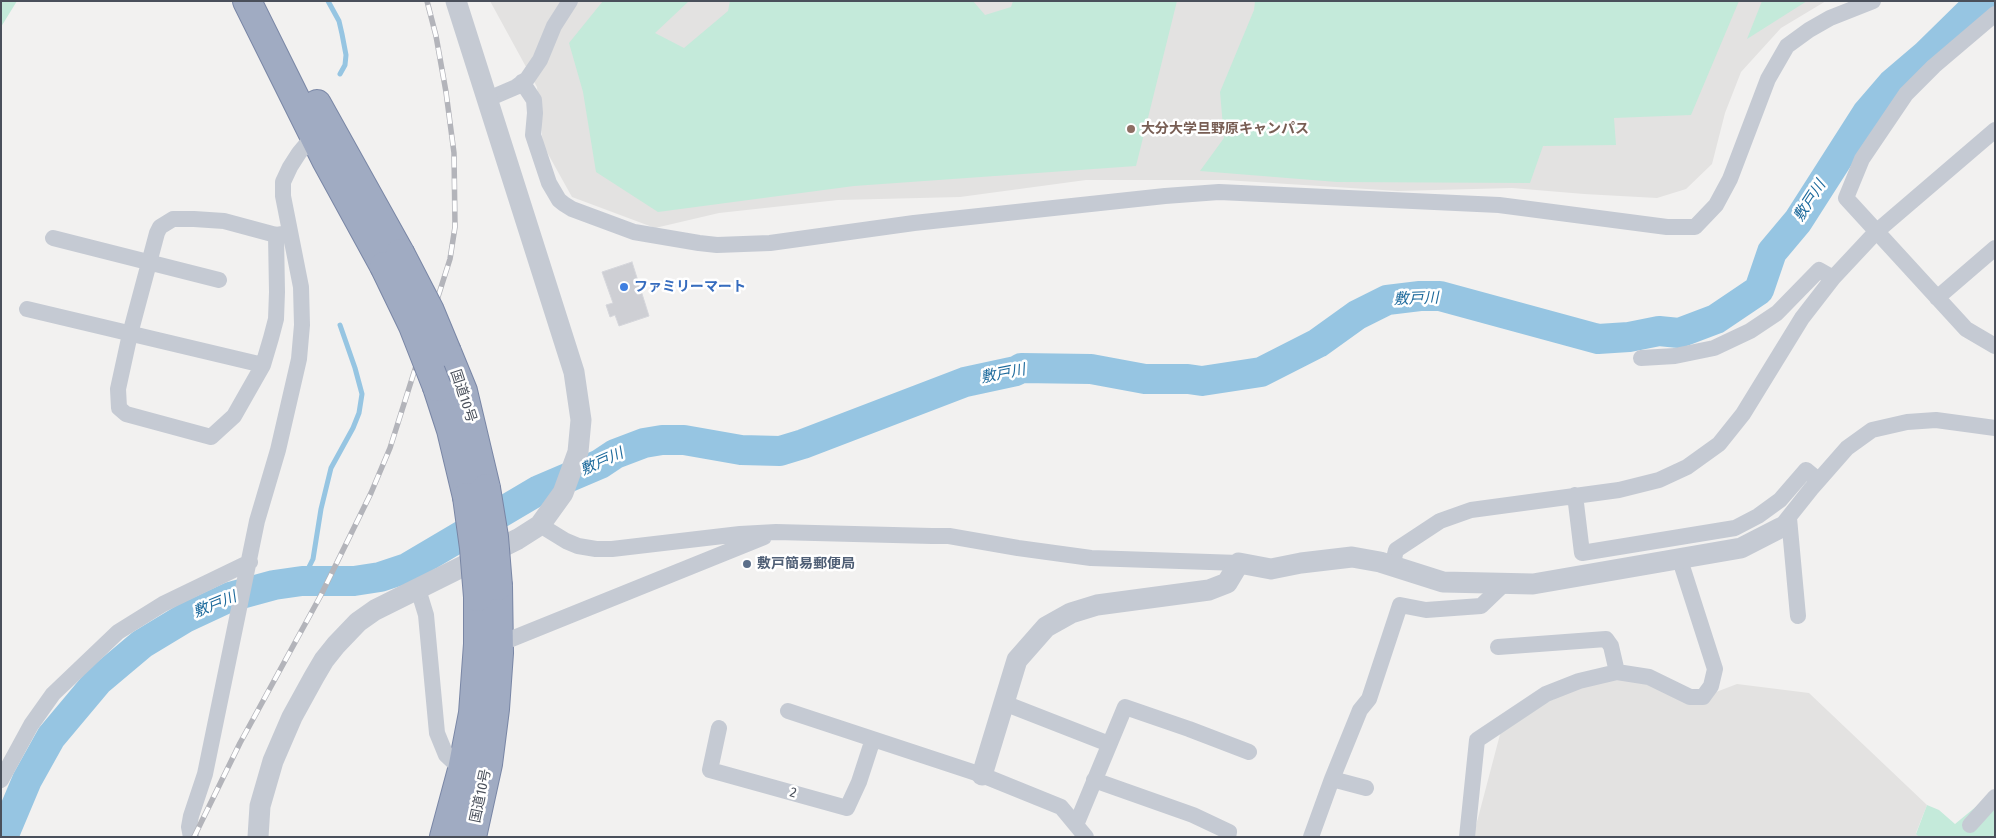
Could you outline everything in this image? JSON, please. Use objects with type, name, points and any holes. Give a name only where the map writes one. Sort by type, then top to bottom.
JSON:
[{"type":"highway","name":"国道10号","points":[[247,1],[324,133]]},
{"type":"highway","name":"国道10号","points":[[256,1],[392,259],[451,430],[476,492]]},
{"type":"highway","name":"国道10号","points":[[392,259],[425,300],[447,352],[468,410],[476,492],[474,548],[488,591],[499,644],[495,709],[488,764],[472,837]]},
{"type":"highway","name":"国道10号","points":[[444,837],[462,770],[473,714],[488,591]]},
{"type":"street","points":[[258,837],[260,806],[273,761],[292,717],[324,660],[358,622],[375,610],[518,539],[540,525],[563,493],[574,465],[581,434],[581,420],[574,372],[456,1]]},
{"type":"street","points":[[488,99],[527,79],[535,68],[554,26],[570,1]]},
{"type":"street","points":[[522,82],[534,100],[533,134],[547,175],[554,193],[564,204],[572,209],[634,232],[699,243],[770,243],[914,223],[1219,192],[1500,205],[1667,227],[1695,227],[1716,205],[1730,180],[1768,79],[1787,46],[1808,30],[1830,18],[1873,1]]},
{"type":"street","points":[[1995,14],[1934,66],[1906,94],[1862,159],[1846,198],[1966,329],[1995,346]]},
{"type":"street","points":[[1392,567],[1396,550],[1440,521],[1471,510],[1619,490],[1659,480],[1687,467],[1719,444],[1743,414],[1802,318],[1834,278],[1876,232],[1995,130]]},
{"type":"street","points":[[283,234],[224,221],[173,219],[160,226],[156,233],[130,334],[118,389],[119,408],[126,414],[211,438],[234,416],[263,365],[276,318],[283,234],[284,182],[290,166],[324,133]]},
{"type":"street","points":[[191,837],[189,826],[191,816],[205,774],[257,521],[278,450],[299,359],[302,302],[299,274],[283,234]]},
{"type":"street","points":[[53,238],[219,280]]},
{"type":"street","points":[[1937,298],[1995,248]]},
{"type":"street","points":[[1641,358],[1675,356],[1714,348],[1750,331],[1777,313],[1819,270],[1834,278]]},
{"type":"street","points":[[28,310],[263,365]]},
{"type":"street","points":[[540,525],[566,541],[578,546],[596,549],[612,549],[740,534],[776,532],[949,536],[1091,558],[1239,562],[1271,569],[1301,563],[1352,557],[1380,562],[1444,582],[1533,584],[1741,548],[1784,523],[1818,480],[1847,448],[1872,430],[1907,422],[1936,420],[1995,428]]},
{"type":"street","points":[[1575,495],[1582,553],[1735,528],[1758,516],[1780,500],[1806,470],[1818,480]]},
{"type":"street","points":[[1784,523],[1798,616]]},
{"type":"street","points":[[499,644],[776,532]]},
{"type":"street","points":[[1467,837],[1477,740],[1546,694],[1579,681],[1617,672],[1649,677],[1690,697],[1703,697],[1711,686],[1714,669],[1680,560]]},
{"type":"street","points":[[982,775],[1018,660],[1046,627],[1071,613],[1097,605],[1209,590],[1227,582],[1239,562]]},
{"type":"street","points":[[1,780],[31,725],[53,694],[118,632],[170,600],[248,568]]},
{"type":"street","points":[[1311,837],[1360,710],[1369,699],[1400,605],[1426,610],[1481,606],[1505,583]]},
{"type":"street","points":[[418,589],[426,615],[437,733],[446,755],[462,770]]},
{"type":"street","points":[[1498,647],[1606,640],[1612,646],[1617,672]]},
{"type":"street","points":[[1004,703],[1109,744]]},
{"type":"street","points":[[1076,829],[1094,780],[1125,707],[1189,728],[1249,752]]},
{"type":"street","points":[[788,711],[982,775],[1061,807],[1076,829]]},
{"type":"street","name":"2","points":[[719,728],[710,770],[847,808],[859,782],[873,739]]},
{"type":"street","points":[[1332,779],[1366,788]]},
{"type":"street","points":[[1094,780],[1193,815],[1229,832],[1228,837]]},
{"type":"street","points":[[1970,825],[1995,797]]},
{"type":"shaded area","name":"大分大学旦野原キャンパス","points":[[490,1],[1826,1],[1781,28],[1741,72],[1725,113],[1712,164],[1686,189],[1657,198],[1512,188],[1398,191],[1225,180],[1086,180],[960,197],[838,200],[719,213],[655,228],[572,197],[543,145],[537,87]]},
{"type":"shaded area","points":[[1607,674],[1703,697],[1737,684],[1809,693],[1927,805],[1916,833],[1919,837],[1473,837],[1503,723]]},
{"type":"green space","points":[[1,1],[17,1],[1,27]]},
{"type":"green space","points":[[603,1],[689,1],[655,33],[684,48],[728,11],[730,1],[973,1],[985,15],[1011,7],[1013,1],[1177,1],[1136,166],[854,186],[658,212],[596,172],[583,92],[569,43]]},
{"type":"green space","points":[[1255,1],[1739,1],[1691,115],[1614,118],[1616,145],[1543,146],[1530,183],[1337,182],[1200,171],[1224,138],[1220,92],[1254,10]]},
{"type":"green space","points":[[1762,1],[1807,1],[1747,39]]},
{"type":"green space","points":[[1995,791],[1995,837],[1919,837],[1916,834],[1927,805],[1939,810],[1955,824]]},
{"type":"building","name":"ファミリーマート","points":[[632,262],[649,316],[619,326],[615,315],[610,317],[606,305],[613,303],[602,272]]},
{"type":"waterway","points":[[328,1],[339,21],[346,55],[345,65],[340,74]]},
{"type":"waterway","name":"敷戸川","points":[[3,837],[27,780],[51,737],[98,681],[142,644],[185,618],[230,597],[274,585],[302,581],[354,581],[380,577],[407,568],[539,490],[600,464],[615,454],[644,443],[662,440],[684,440],[741,450],[780,451],[965,382],[1016,371],[1021,368],[1091,369],[1145,379],[1188,379],[1202,381],[1261,372],[1318,343],[1357,315],[1387,300],[1420,296],[1440,296],[1598,339],[1629,337],[1659,331],[1679,333],[1716,319],[1759,290],[1772,252],[1798,221],[1867,113],[1892,84],[1926,55],[1981,1]]},
{"type":"waterway","points":[[302,581],[313,559],[321,509],[331,468],[353,428],[359,413],[362,394],[340,325]]},
{"type":"railway","points":[[194,837],[240,743],[321,595],[371,493],[390,448],[450,259],[455,227],[454,153],[446,92],[436,36],[427,1]]},
{"type":"place","name":"大分大学旦野原キャンパス","points":[[1131,129]]},
{"type":"place","name":"ファミリーマート","points":[[624,287]]},
{"type":"place","name":"敷戸簡易郵便局","points":[[747,564]]}]
